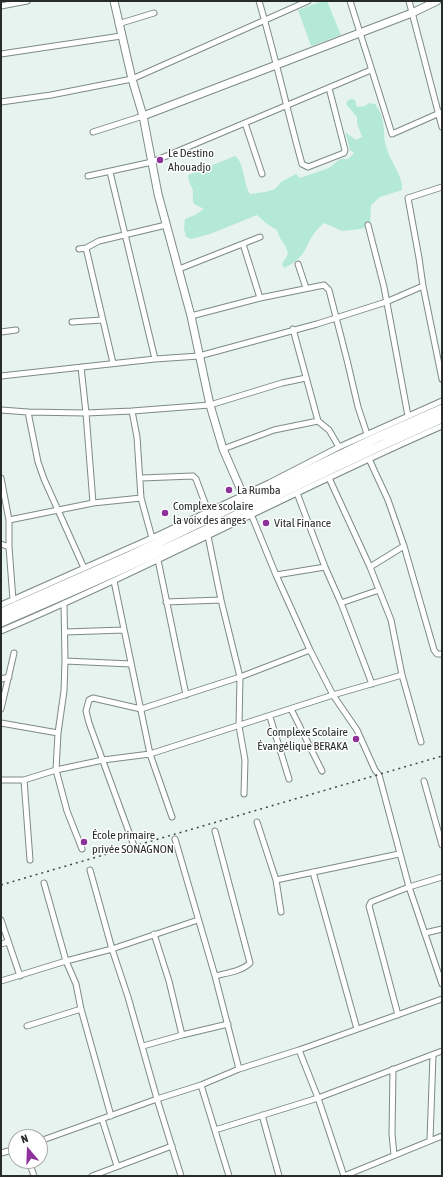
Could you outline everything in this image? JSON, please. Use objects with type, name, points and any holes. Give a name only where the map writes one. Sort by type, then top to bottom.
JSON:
[{"type":"highway","points":[[1,622],[135,562],[376,438],[442,409]]},
{"type":"highway","points":[[1,612],[442,418]]},
{"type":"main road","points":[[114,1],[121,36],[143,116],[166,225],[191,316],[210,405],[223,449],[247,505]]},
{"type":"main road","points":[[143,116],[412,13],[437,1]]},
{"type":"street","points":[[1,6],[27,1]]},
{"type":"street","points":[[259,1],[277,64],[286,105],[302,164],[308,167],[343,154],[345,150],[329,88]]},
{"type":"street","points":[[1,102],[51,95],[132,79],[308,1]]},
{"type":"street","points":[[350,1],[392,134],[440,113]]},
{"type":"street","points":[[409,1],[440,113],[442,127]]},
{"type":"street","points":[[118,24],[154,14]]},
{"type":"street","points":[[1,54],[121,36]]},
{"type":"street","points":[[88,176],[152,162],[372,70]]},
{"type":"street","points":[[93,132],[143,116]]},
{"type":"street","points":[[245,123],[262,174]]},
{"type":"street","points":[[110,172],[155,359]]},
{"type":"street","points":[[442,187],[408,198],[423,286],[442,379]]},
{"type":"street","points":[[79,249],[86,248],[99,241],[166,225]]},
{"type":"street","points":[[368,225],[384,287],[408,416]]},
{"type":"street","points":[[179,269],[260,237]]},
{"type":"street","points":[[243,244],[260,298]]},
{"type":"street","points":[[86,248],[113,363]]},
{"type":"street","points":[[298,264],[306,288]]},
{"type":"street","points":[[191,316],[260,298],[324,285],[329,290],[358,407],[367,434]]},
{"type":"street","points":[[1,376],[113,363],[199,356],[386,302],[423,286]]},
{"type":"street","points":[[72,322],[102,320]]},
{"type":"street","points":[[293,329],[318,421],[329,430],[339,447]]},
{"type":"street","points":[[1,332],[16,330]]},
{"type":"street","points":[[82,367],[93,504]]},
{"type":"street","points":[[1,410],[86,413],[210,405],[282,383],[306,378]]},
{"type":"street","points":[[1,631],[114,581],[208,536],[247,505],[339,447],[442,402]]},
{"type":"street","points":[[132,411],[137,437],[141,478],[141,498],[152,538]]},
{"type":"street","points":[[28,412],[38,462],[84,568]]},
{"type":"street","points":[[223,449],[274,430],[318,421]]},
{"type":"street","points":[[1,605],[152,538],[208,511],[247,505],[297,493],[442,426]]},
{"type":"street","points":[[369,459],[388,500],[404,546],[434,650],[437,654],[442,654]]},
{"type":"street","points":[[141,478],[193,476],[196,479],[208,511]]},
{"type":"street","points":[[1,478],[8,520],[13,600]]},
{"type":"street","points":[[329,478],[370,567],[391,620],[402,675],[421,742]]},
{"type":"street","points":[[297,493],[372,684]]},
{"type":"street","points":[[8,520],[93,504],[141,498]]},
{"type":"street","points":[[247,505],[276,575],[310,650],[333,695],[356,730],[375,770],[379,775],[399,854],[442,984]]},
{"type":"street","points":[[208,536],[221,600],[240,677],[239,726],[245,760],[244,794]]},
{"type":"street","points":[[1,544],[9,547]]},
{"type":"street","points":[[370,567],[404,546]]},
{"type":"street","points":[[158,560],[186,695]]},
{"type":"street","points":[[276,575],[325,567]]},
{"type":"street","points":[[114,581],[150,754],[172,818]]},
{"type":"street","points":[[341,603],[379,590]]},
{"type":"street","points":[[166,602],[221,600]]},
{"type":"street","points":[[64,603],[64,691],[58,733],[56,770],[66,811],[82,849]]},
{"type":"street","points":[[65,632],[124,630]]},
{"type":"street","points":[[134,846],[86,711],[89,700],[93,698],[141,709],[240,677],[310,650]]},
{"type":"street","points":[[1,709],[14,653]]},
{"type":"street","points":[[65,660],[131,664]]},
{"type":"street","points":[[1,780],[24,780],[56,770],[103,760],[150,754],[333,695],[402,675]]},
{"type":"street","points":[[1,679],[9,677]]},
{"type":"street","points":[[291,709],[322,771]]},
{"type":"street","points":[[270,716],[289,778]]},
{"type":"street","points":[[1,723],[58,733]]},
{"type":"street","points":[[24,780],[30,860]]},
{"type":"street","points":[[424,781],[442,845]]},
{"type":"street","points":[[257,822],[276,880],[281,912]]},
{"type":"street","points":[[215,831],[250,963],[246,966],[215,976]]},
{"type":"street","points":[[175,839],[215,976],[239,1069]]},
{"type":"street","points":[[276,880],[399,854]]},
{"type":"street","points":[[90,870],[181,1176]]},
{"type":"street","points":[[313,872],[357,1029]]},
{"type":"street","points":[[398,1015],[369,906],[371,902],[409,887],[442,878]]},
{"type":"street","points":[[44,883],[66,961],[76,984],[111,1116]]},
{"type":"street","points":[[1,920],[20,976]]},
{"type":"street","points":[[1,982],[198,920]]},
{"type":"street","points":[[425,934],[442,929]]},
{"type":"street","points":[[154,934],[169,981],[182,1034]]},
{"type":"street","points":[[1,944],[8,942]]},
{"type":"street","points":[[48,1138],[157,1099],[201,1085],[239,1069],[299,1050],[442,999]]},
{"type":"street","points":[[27,1026],[82,1009]]},
{"type":"street","points":[[143,1046],[182,1034],[228,1024]]},
{"type":"street","points":[[299,1050],[318,1098],[344,1176],[442,1136]]},
{"type":"street","points":[[215,1130],[318,1098],[442,1051]]},
{"type":"street","points":[[430,1140],[433,1055]]},
{"type":"street","points":[[393,1069],[392,1134],[394,1155]]},
{"type":"street","points":[[201,1085],[229,1176]]},
{"type":"street","points":[[262,1115],[279,1176]]},
{"type":"street","points":[[102,1119],[117,1166]]},
{"type":"street","points":[[92,1176],[172,1146]]},
{"type":"green space","points":[[322,1],[327,1],[341,35],[311,46],[298,10]]},
{"type":"green space","points":[[348,100],[355,100],[357,107],[365,106],[369,103],[375,104],[379,110],[383,121],[385,143],[399,174],[402,185],[402,190],[380,197],[371,205],[370,226],[342,231],[324,223],[314,233],[303,254],[284,268],[282,264],[288,254],[286,247],[277,230],[257,215],[210,234],[191,239],[186,237],[184,229],[185,219],[204,209],[194,204],[193,191],[188,175],[235,156],[241,164],[246,185],[250,194],[275,189],[281,182],[296,174],[300,178],[329,168],[340,159],[348,159],[354,153],[350,150],[345,132],[356,140],[362,137],[357,123],[357,117],[346,104]]},
{"type":"railway","points":[[1,885],[442,756]]},
{"type":"place","name":"Le Destino Ahouadjo","points":[[160,160]]},
{"type":"place","name":"La Rumba","points":[[229,490]]},
{"type":"place","name":"Complexe scolaire la voix des anges","points":[[165,513]]},
{"type":"place","name":"Vital Finance","points":[[266,523]]},
{"type":"place","name":"Complexe Scolaire Évangélique BERAKA","points":[[356,739]]},
{"type":"place","name":"École primaire privée SONAGNON","points":[[84,842]]}]
